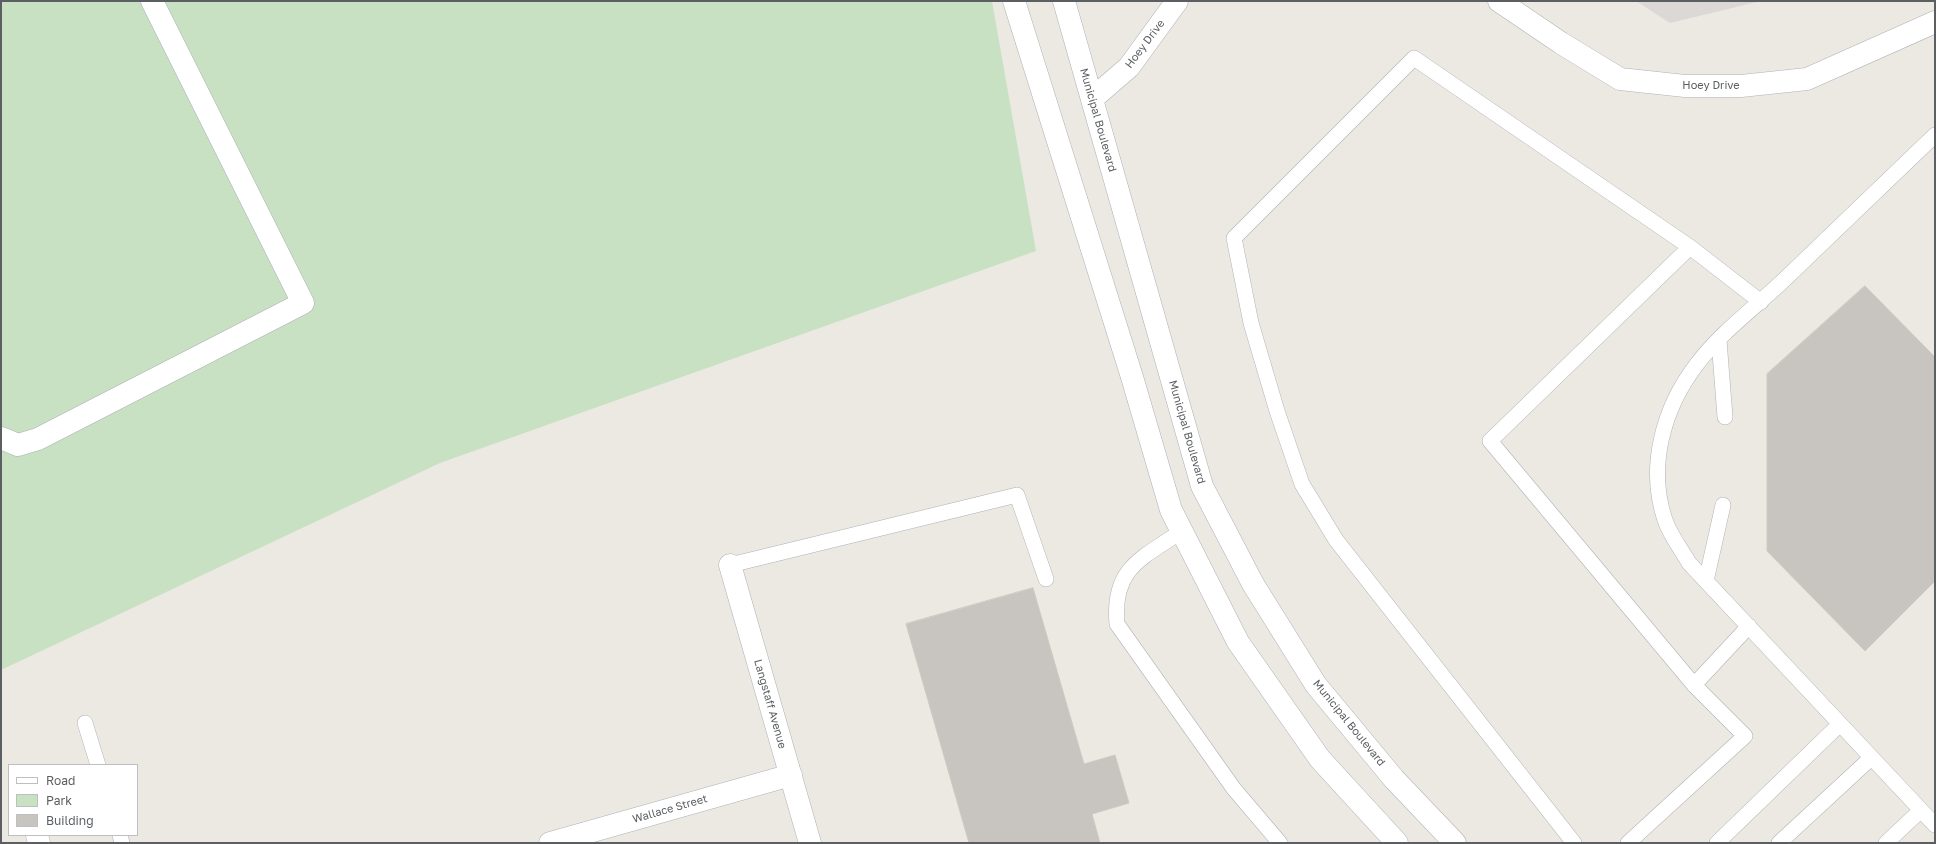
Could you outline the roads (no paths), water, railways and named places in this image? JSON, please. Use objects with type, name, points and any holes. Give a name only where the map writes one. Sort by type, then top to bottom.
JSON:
[{"type":"street","points":[[1,438],[18,445],[38,439],[303,303],[152,1]]},
{"type":"street","points":[[1014,1],[1132,377],[1171,510],[1238,642],[1320,759],[1398,843]]},
{"type":"street","name":"Municipal Boulevard","points":[[1064,1],[1202,486],[1253,584],[1316,685],[1394,779],[1455,843]]},
{"type":"street","name":"Hoey Drive","points":[[1092,99],[1129,67],[1177,1]]},
{"type":"street","name":"Hoey Drive","points":[[1499,1],[1561,43],[1620,79],[1685,86],[1741,86],[1807,79],[1935,22]]},
{"type":"street","name":"Langstaff Avenue","points":[[730,565],[810,843]]},
{"type":"street","name":"Wallace Street","points":[[550,843],[791,775]]},
{"type":"lane","points":[[1574,843],[1336,540],[1302,484],[1277,412],[1252,323],[1234,238],[1414,58],[1690,247],[1761,302]]},
{"type":"lane","points":[[1935,135],[1761,302],[1719,340],[1697,364],[1673,401],[1658,454],[1658,488],[1666,522],[1689,563],[1935,826]]},
{"type":"lane","points":[[1628,843],[1745,736],[1694,685],[1490,441],[1690,247]]},
{"type":"lane","points":[[1719,340],[1725,417]]},
{"type":"lane","points":[[730,565],[1017,495],[1046,580]]},
{"type":"lane","points":[[1706,581],[1723,505]]},
{"type":"lane","points":[[1182,531],[1143,557],[1128,571],[1118,590],[1115,605],[1117,624],[1234,789],[1280,843]]},
{"type":"lane","points":[[1694,685],[1749,626]]},
{"type":"lane","points":[[85,723],[98,764]]},
{"type":"lane","points":[[1717,843],[1840,724]]},
{"type":"lane","points":[[1778,843],[1871,758]]},
{"type":"lane","points":[[1886,843],[1920,811]]}]
